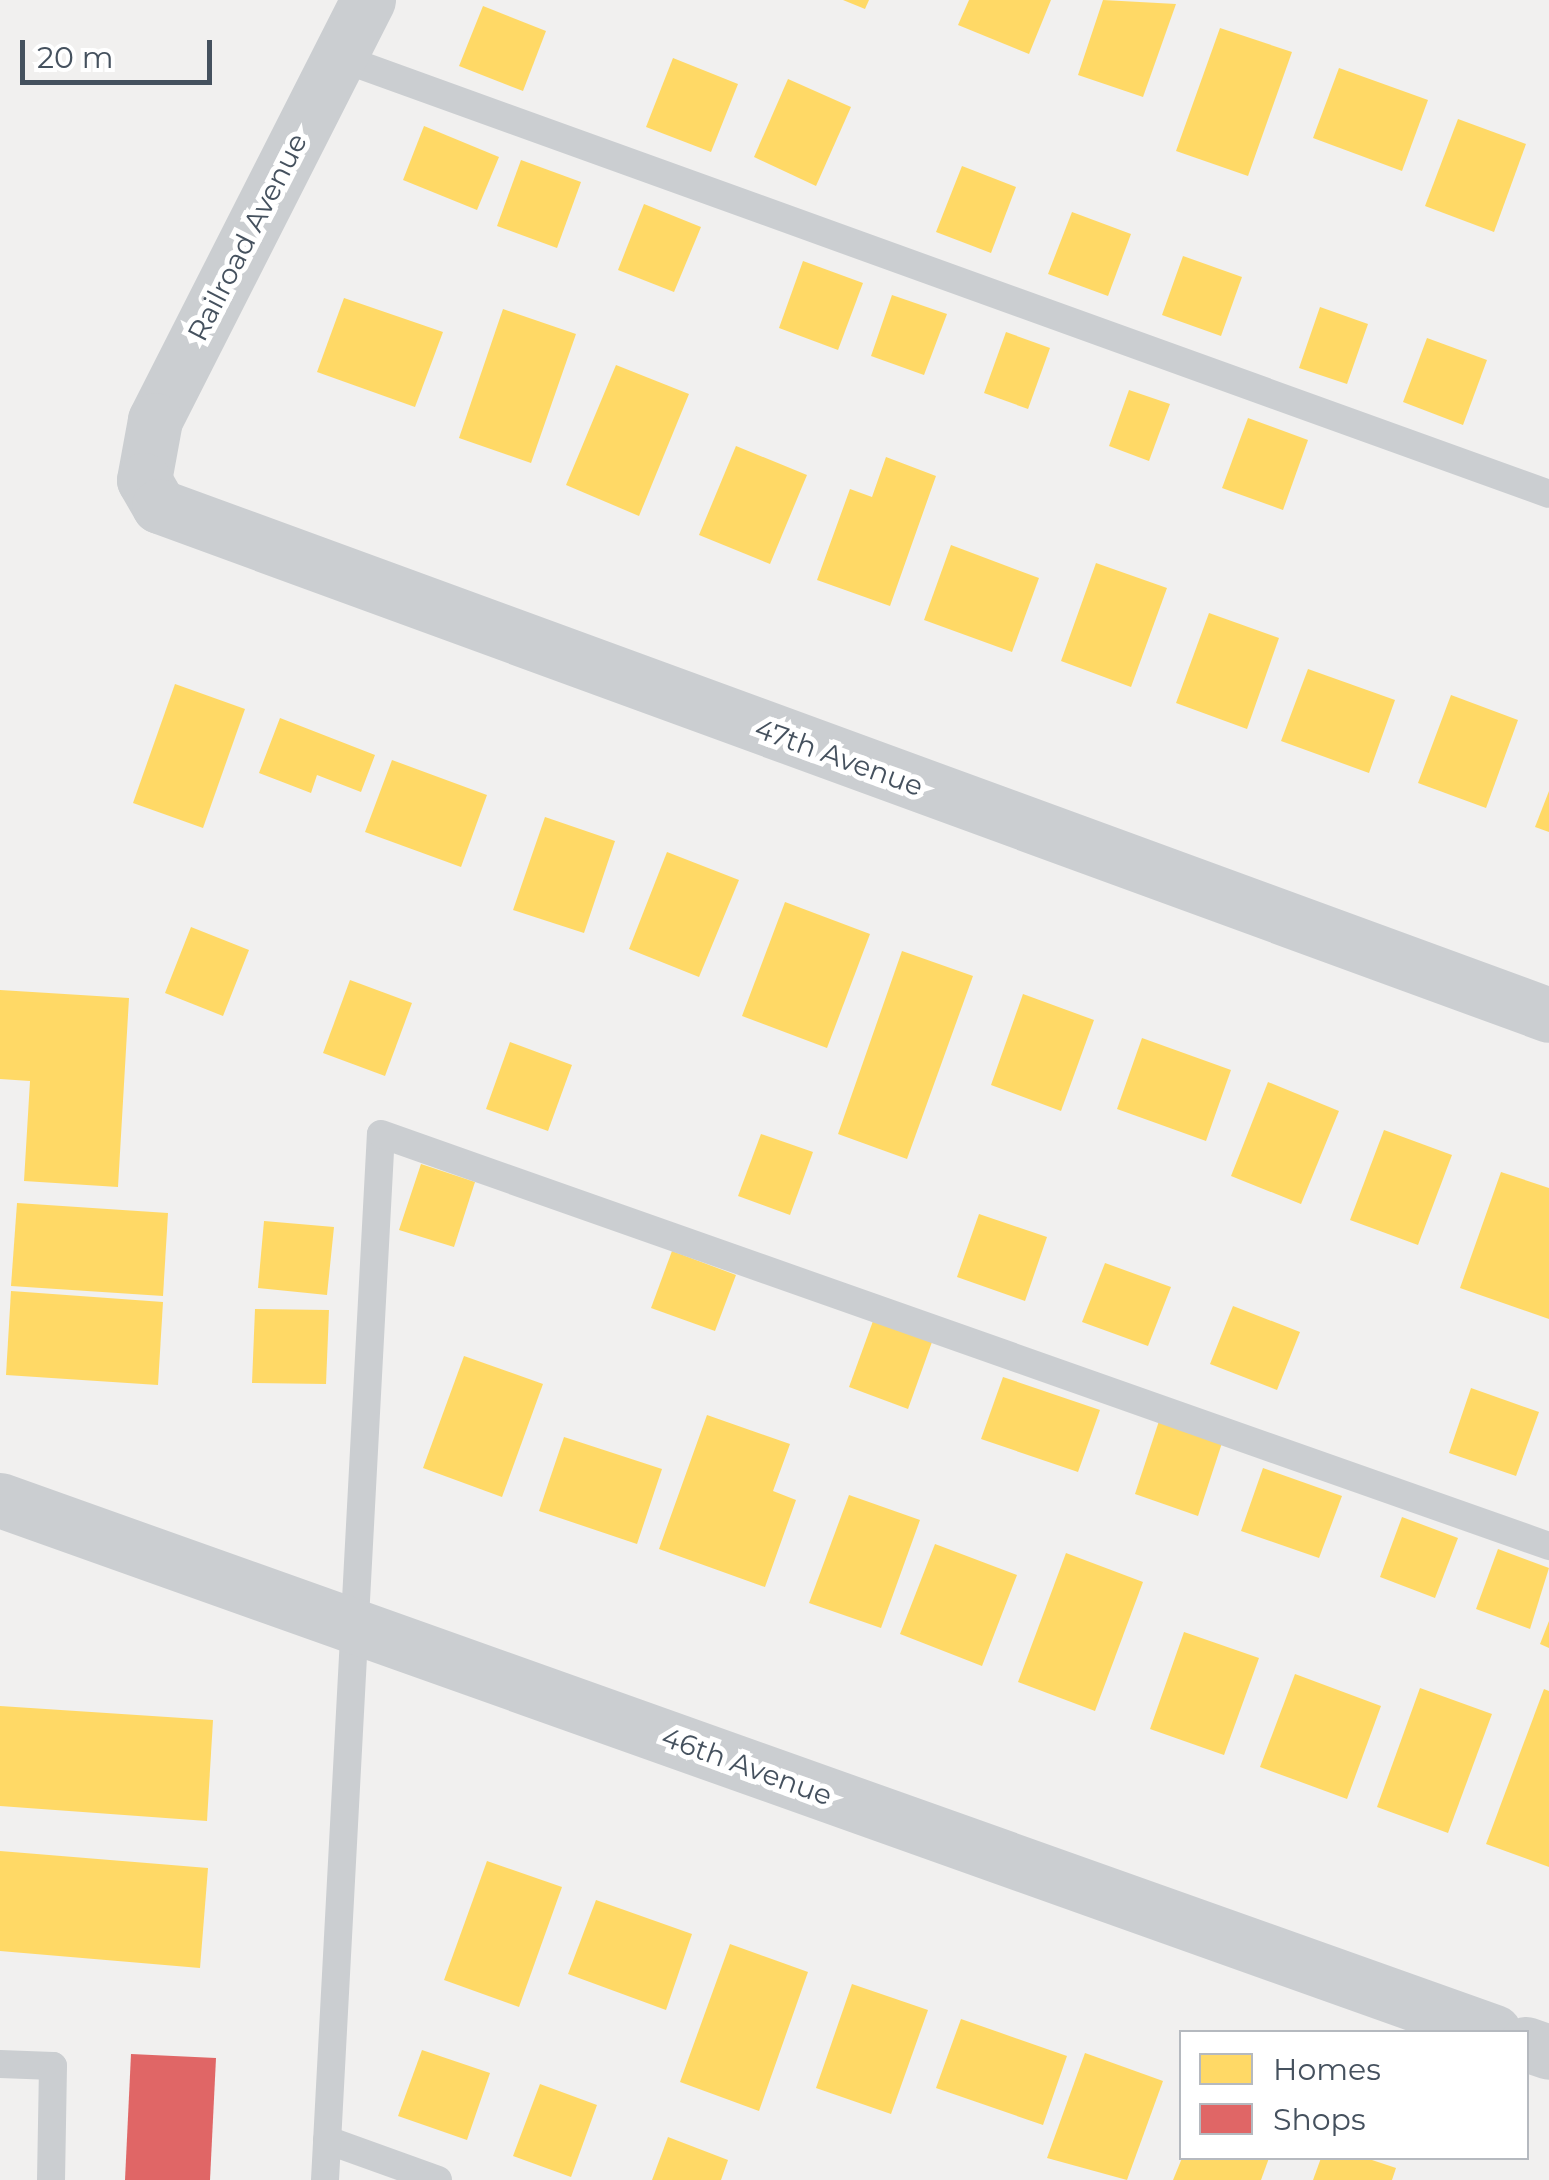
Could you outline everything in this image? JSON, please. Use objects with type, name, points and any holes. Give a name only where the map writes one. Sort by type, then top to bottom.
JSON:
[{"type":"street","name":"Railroad Avenue","points":[[144,480],[154,420],[368,0]]},
{"type":"street","name":"47th Avenue","points":[[144,480],[160,506],[197,524],[1549,1015]]},
{"type":"street","name":"46th Avenue","points":[[0,1500],[1488,2030]]},
{"type":"lane","points":[[338,57],[1549,494]]},
{"type":"lane","points":[[325,2180],[350,1624],[381,1134],[1549,1546]]},
{"type":"lane","points":[[0,2064],[53,2066],[51,2180]]},
{"type":"lane","points":[[327,2140],[438,2180]]},
{"type":"building: Homes","points":[[843,0],[869,0],[865,9]]},
{"type":"building: Homes","points":[[969,0],[1051,0],[1029,54],[958,25]]},
{"type":"building: Homes","points":[[1103,0],[1176,4],[1143,97],[1078,75]]},
{"type":"building: Homes","points":[[483,6],[546,31],[523,91],[459,66]]},
{"type":"building: Homes","points":[[1220,28],[1292,52],[1248,176],[1176,151]]},
{"type":"building: Homes","points":[[673,58],[738,84],[711,152],[646,127]]},
{"type":"building: Homes","points":[[1339,68],[1428,100],[1402,171],[1313,138]]},
{"type":"building: Homes","points":[[788,79],[851,107],[816,186],[754,157]]},
{"type":"building: Homes","points":[[1458,119],[1526,144],[1494,232],[1425,206]]},
{"type":"building: Homes","points":[[424,126],[499,157],[477,210],[403,180]]},
{"type":"building: Homes","points":[[521,160],[581,182],[557,248],[497,226]]},
{"type":"building: Homes","points":[[962,166],[1016,187],[991,253],[936,232]]},
{"type":"building: Homes","points":[[644,204],[701,227],[674,292],[618,270]]},
{"type":"building: Homes","points":[[1072,212],[1131,234],[1108,296],[1048,274]]},
{"type":"building: Homes","points":[[1183,256],[1242,277],[1221,336],[1162,315]]},
{"type":"building: Homes","points":[[803,261],[863,283],[838,350],[779,328]]},
{"type":"building: Homes","points":[[892,295],[947,314],[924,375],[871,356]]},
{"type":"building: Homes","points":[[344,298],[443,332],[415,407],[317,372]]},
{"type":"building: Homes","points":[[1320,307],[1368,324],[1347,384],[1299,368]]},
{"type":"building: Homes","points":[[503,309],[576,334],[531,463],[459,438]]},
{"type":"building: Homes","points":[[1006,332],[1050,348],[1028,409],[984,393]]},
{"type":"building: Homes","points":[[1427,338],[1487,360],[1463,425],[1403,402]]},
{"type":"building: Homes","points":[[616,365],[689,394],[639,516],[566,485]]},
{"type":"building: Homes","points":[[1129,390],[1170,404],[1149,461],[1109,446]]},
{"type":"building: Homes","points":[[1248,418],[1308,440],[1283,510],[1222,488]]},
{"type":"building: Homes","points":[[736,446],[807,475],[770,564],[699,535]]},
{"type":"building: Homes","points":[[886,457],[936,476],[890,606],[817,580],[850,489],[872,497]]},
{"type":"building: Homes","points":[[951,545],[1039,578],[1012,652],[924,620]]},
{"type":"building: Homes","points":[[1096,563],[1167,588],[1131,687],[1061,661]]},
{"type":"building: Homes","points":[[1209,613],[1279,638],[1247,729],[1176,703]]},
{"type":"building: Homes","points":[[1308,669],[1395,700],[1369,773],[1281,741]]},
{"type":"building: Homes","points":[[175,684],[245,709],[203,828],[133,803]]},
{"type":"building: Homes","points":[[1451,695],[1518,720],[1486,808],[1418,783]]},
{"type":"building: Homes","points":[[280,718],[375,755],[361,792],[317,775],[311,793],[259,773]]},
{"type":"building: Homes","points":[[392,760],[487,795],[461,867],[365,832]]},
{"type":"building: Homes","points":[[1549,791],[1549,832],[1535,827]]},
{"type":"building: Homes","points":[[545,817],[615,841],[584,933],[513,910]]},
{"type":"building: Homes","points":[[667,852],[739,880],[699,977],[629,949]]},
{"type":"building: Homes","points":[[785,902],[870,934],[827,1048],[742,1016]]},
{"type":"building: Homes","points":[[191,927],[249,950],[223,1016],[165,993]]},
{"type":"building: Homes","points":[[902,951],[973,976],[907,1159],[838,1134]]},
{"type":"building: Homes","points":[[350,980],[412,1003],[385,1076],[323,1053]]},
{"type":"building: Homes","points":[[0,990],[129,998],[118,1187],[24,1181],[30,1081],[0,1079]]},
{"type":"building: Homes","points":[[1023,994],[1094,1020],[1061,1111],[991,1085]]},
{"type":"building: Homes","points":[[1142,1038],[1231,1070],[1206,1141],[1117,1109]]},
{"type":"building: Homes","points":[[510,1042],[572,1065],[548,1131],[486,1109]]},
{"type":"building: Homes","points":[[1268,1082],[1339,1111],[1301,1204],[1231,1176]]},
{"type":"building: Homes","points":[[1384,1130],[1452,1155],[1418,1245],[1350,1220]]},
{"type":"building: Homes","points":[[761,1134],[813,1152],[790,1215],[738,1196]]},
{"type":"building: Homes","points":[[421,1164],[475,1182],[454,1247],[399,1230]]},
{"type":"building: Homes","points":[[1501,1172],[1549,1188],[1549,1319],[1460,1288]]},
{"type":"building: Homes","points":[[17,1203],[168,1213],[163,1296],[11,1286]]},
{"type":"building: Homes","points":[[979,1214],[1047,1237],[1025,1301],[957,1277]]},
{"type":"building: Homes","points":[[264,1221],[334,1227],[327,1295],[258,1288]]},
{"type":"building: Homes","points":[[672,1251],[736,1275],[715,1331],[651,1308]]},
{"type":"building: Homes","points":[[1105,1263],[1171,1287],[1148,1346],[1082,1322]]},
{"type":"building: Homes","points":[[11,1291],[163,1302],[158,1385],[6,1375]]},
{"type":"building: Homes","points":[[1233,1306],[1300,1332],[1277,1390],[1210,1364]]},
{"type":"building: Homes","points":[[255,1309],[329,1310],[326,1384],[252,1383]]},
{"type":"building: Homes","points":[[873,1321],[932,1342],[908,1409],[849,1387]]},
{"type":"building: Homes","points":[[464,1356],[543,1384],[502,1497],[423,1468]]},
{"type":"building: Homes","points":[[1003,1377],[1100,1410],[1078,1472],[981,1439]]},
{"type":"building: Homes","points":[[1471,1388],[1539,1412],[1516,1476],[1449,1453]]},
{"type":"building: Homes","points":[[707,1415],[790,1444],[773,1491],[796,1500],[765,1587],[659,1549]]},
{"type":"building: Homes","points":[[1159,1421],[1222,1443],[1198,1516],[1135,1494]]},
{"type":"building: Homes","points":[[564,1437],[662,1469],[637,1544],[539,1511]]},
{"type":"building: Homes","points":[[1263,1468],[1342,1496],[1319,1558],[1241,1531]]},
{"type":"building: Homes","points":[[849,1495],[920,1520],[881,1628],[809,1603]]},
{"type":"building: Homes","points":[[1402,1517],[1458,1538],[1435,1598],[1380,1577]]},
{"type":"building: Homes","points":[[935,1544],[1017,1575],[982,1666],[900,1634]]},
{"type":"building: Homes","points":[[1498,1549],[1549,1568],[1530,1629],[1476,1609]]},
{"type":"building: Homes","points":[[1066,1553],[1143,1582],[1095,1711],[1018,1682]]},
{"type":"building: Homes","points":[[1549,1621],[1549,1648],[1540,1644]]},
{"type":"building: Homes","points":[[1184,1632],[1259,1658],[1224,1755],[1150,1729]]},
{"type":"building: Homes","points":[[1295,1674],[1381,1706],[1347,1799],[1260,1767]]},
{"type":"building: Homes","points":[[1420,1688],[1492,1714],[1448,1833],[1377,1807]]},
{"type":"building: Homes","points":[[1544,1689],[1549,1691],[1549,1867],[1486,1844]]},
{"type":"building: Homes","points":[[0,1706],[213,1720],[207,1821],[0,1806]]},
{"type":"building: Homes","points":[[0,1851],[208,1868],[200,1968],[0,1951]]},
{"type":"building: Homes","points":[[487,1861],[562,1887],[519,2007],[444,1980]]},
{"type":"building: Homes","points":[[596,1900],[692,1934],[666,2010],[568,1974]]},
{"type":"building: Homes","points":[[730,1944],[808,1972],[759,2111],[680,2082]]},
{"type":"building: Homes","points":[[852,1984],[928,2010],[891,2114],[816,2088]]},
{"type":"building: Homes","points":[[961,2019],[1067,2056],[1043,2125],[936,2088]]},
{"type":"building: Homes","points":[[422,2050],[490,2073],[467,2140],[398,2116]]},
{"type":"building: Homes","points":[[1085,2053],[1163,2081],[1127,2180],[1047,2158]]},
{"type":"building: Homes","points":[[540,2084],[597,2105],[571,2177],[513,2156]]},
{"type":"building: Homes","points":[[668,2137],[728,2160],[721,2180],[652,2180]]},
{"type":"building: Homes","points":[[1181,2160],[1268,2160],[1261,2180],[1173,2180]]},
{"type":"building: Homes","points":[[1320,2160],[1372,2160],[1396,2168],[1392,2180],[1313,2180]]},
{"type":"building: Shops","points":[[131,2054],[216,2058],[210,2180],[125,2180]]}]
